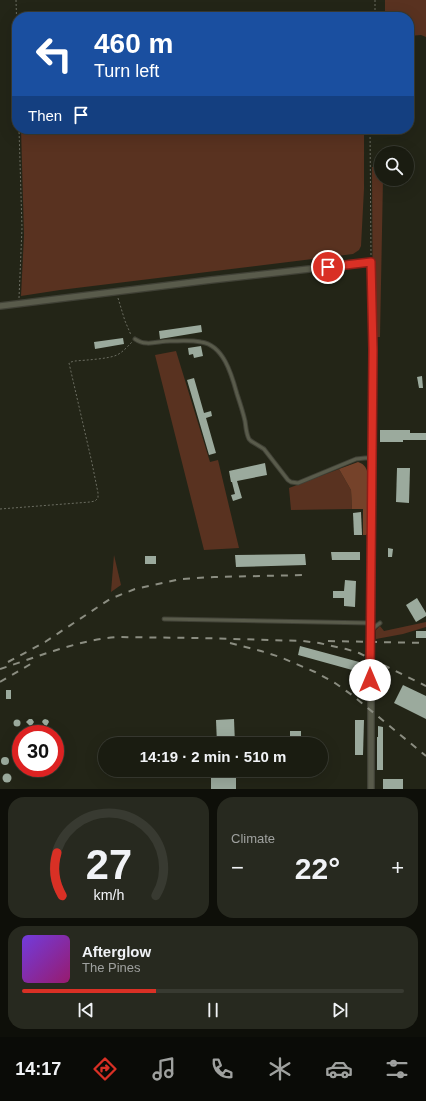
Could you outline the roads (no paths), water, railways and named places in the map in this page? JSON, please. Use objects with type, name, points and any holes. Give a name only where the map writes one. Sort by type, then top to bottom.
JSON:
[{"type":"street","points":[[0,306],[371,262],[373,350],[370,623],[371,789]]},
{"type":"lane","points":[[135,339],[144,343],[172,341],[202,342],[215,348],[225,361],[231,373],[249,439],[264,449],[291,482],[298,483],[356,459],[372,458]]},
{"type":"lane","points":[[164,619],[370,623]]},
{"type":"lane","points":[[370,630],[380,623]]},
{"type":"railway","points":[[8,662],[45,642],[110,599],[135,589],[181,579],[307,575]]},
{"type":"railway","points":[[0,669],[73,645],[117,637],[303,641],[319,643],[359,653],[426,686]]},
{"type":"railway","points":[[328,641],[426,643]]},
{"type":"railway","points":[[230,643],[280,657],[315,672],[335,683],[352,695],[426,756]]},
{"type":"railway","points":[[0,682],[34,662]]}]
